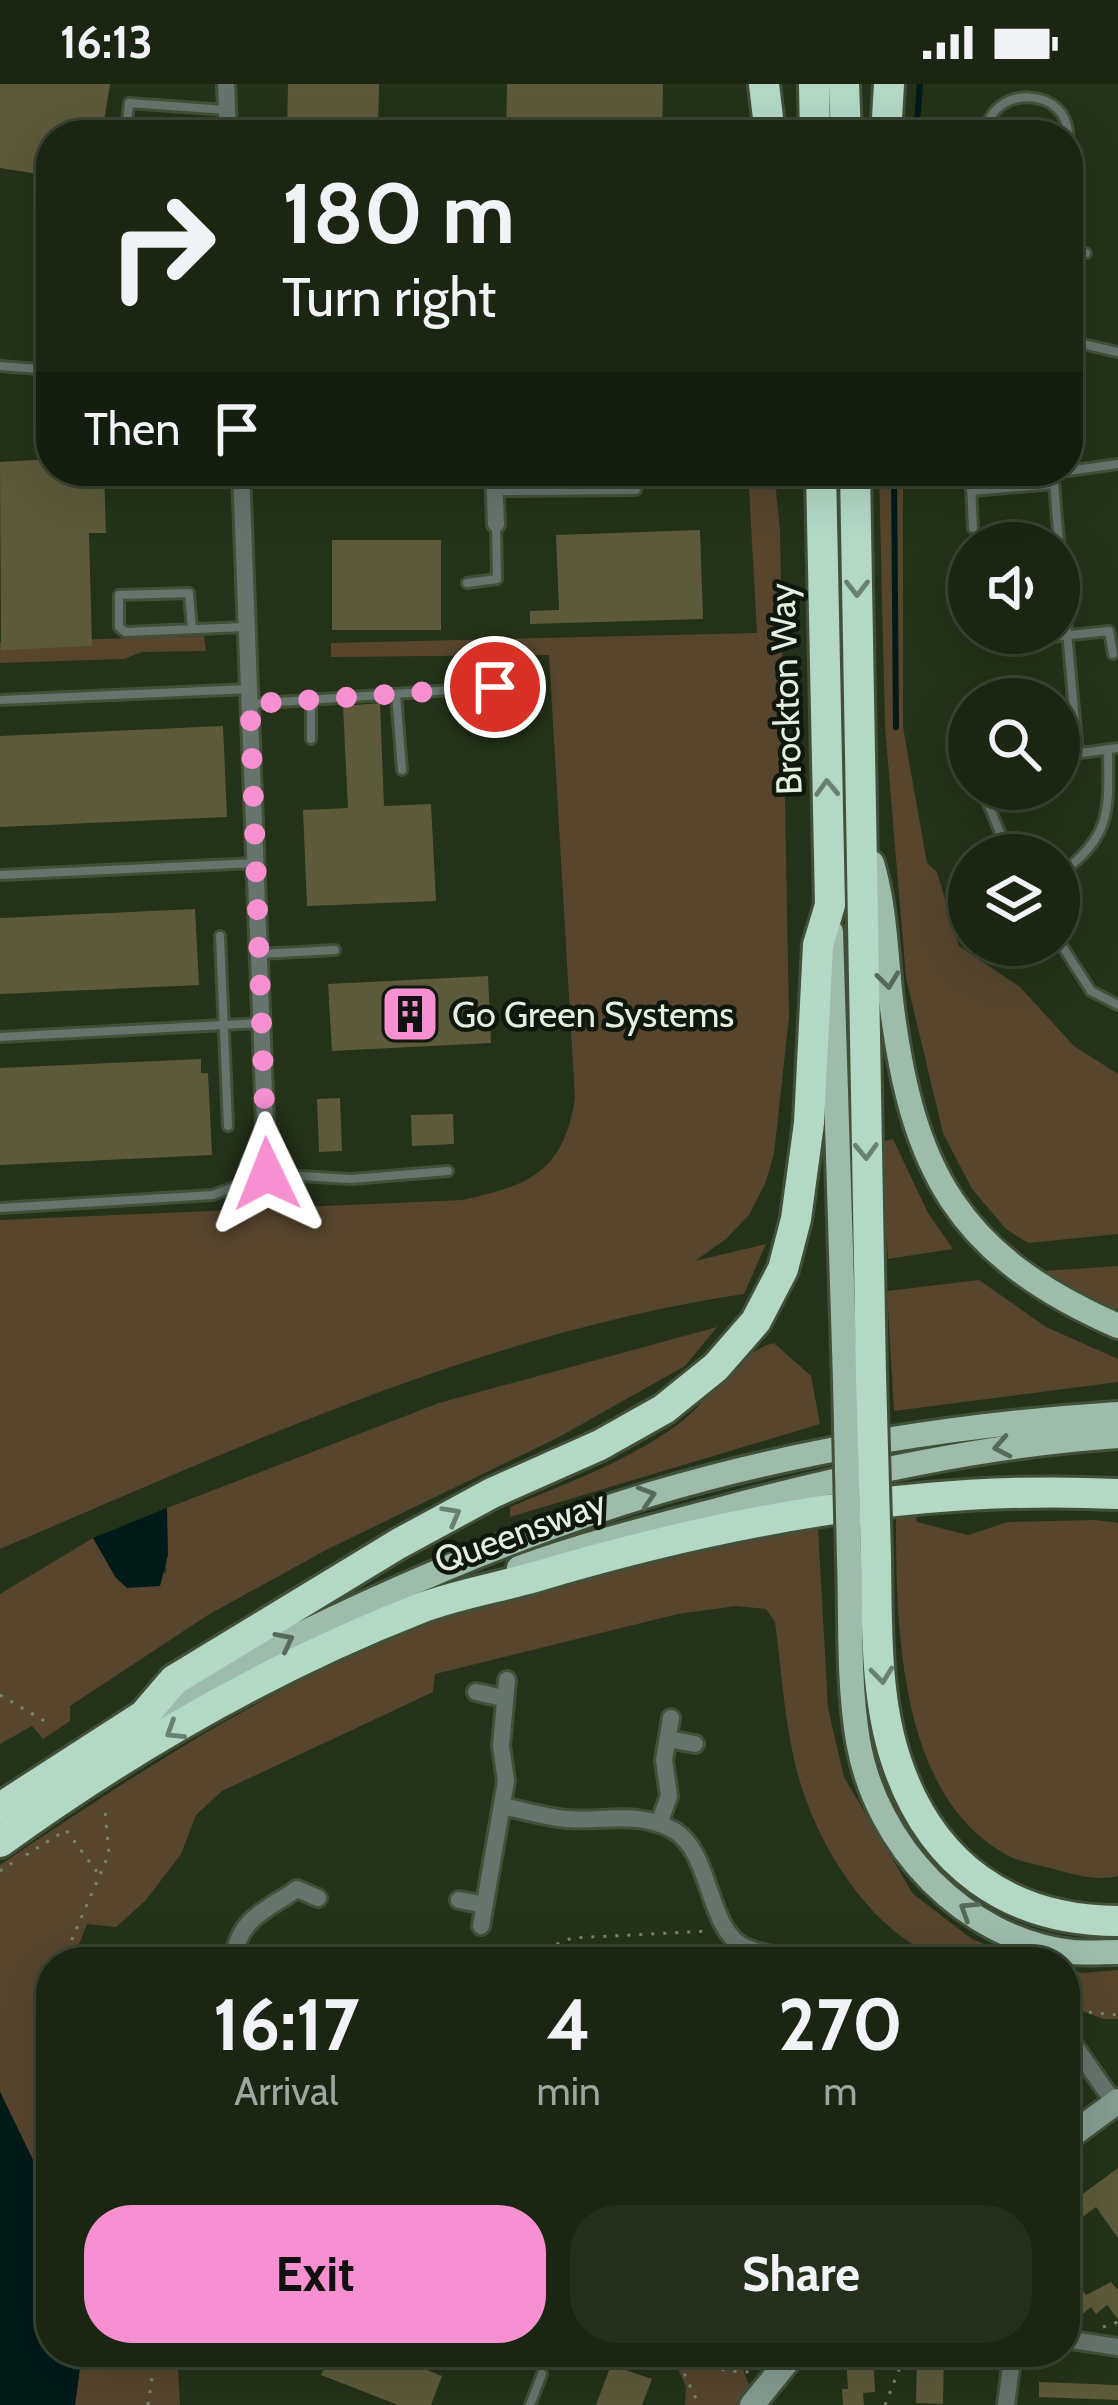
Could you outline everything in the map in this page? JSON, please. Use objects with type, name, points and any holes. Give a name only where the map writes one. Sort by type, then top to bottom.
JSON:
[{"type":"highway","points":[[764,84],[768,120]]},
{"type":"highway","points":[[814,84],[815,120]]},
{"type":"highway","points":[[844,84],[845,120]]},
{"type":"highway","points":[[887,120],[889,84]]},
{"type":"highway","points":[[807,486],[820,580]]},
{"type":"highway","name":"Brockton Way","points":[[144,1715],[174,1680],[398,1544],[664,1409],[716,1367],[756,1321],[783,1269],[796,1219],[809,1123],[818,945],[830,904],[821,486]]},
{"type":"highway","name":"Brockton Way","points":[[858,486],[855,1250],[863,1558],[895,1758],[915,1805],[938,1842],[972,1876],[1016,1904],[1064,1917],[1118,1921]]},
{"type":"highway","points":[[469,1591],[495,1589],[632,1549],[765,1520],[898,1500],[1052,1490],[1118,1494]]},
{"type":"highway","name":"Queensway","points":[[0,1842],[229,1697],[396,1619],[469,1591]]},
{"type":"highway","name":"Queensway","points":[[0,1808],[144,1715]]},
{"type":"main road","points":[[860,824],[875,874],[894,1023],[911,1110],[939,1180],[974,1230],[1033,1283],[1118,1326]]},
{"type":"main road","points":[[830,904],[855,1250]]},
{"type":"main road","name":"Queensway","points":[[144,1715],[321,1623],[519,1540],[650,1495],[795,1457],[1031,1420],[1118,1414]]},
{"type":"main road","name":"Queensway","points":[[469,1591],[580,1546],[798,1489],[1029,1442],[1118,1436]]},
{"type":"main road","points":[[863,1558],[852,1690],[859,1744],[886,1822],[939,1891],[1020,1938],[1053,1947]]},
{"type":"main road","points":[[1080,1952],[1118,1952]]},
{"type":"street","points":[[226,84],[227,120]]},
{"type":"street","points":[[242,486],[266,1150]]},
{"type":"street","points":[[495,486],[496,524]]},
{"type":"street","points":[[476,1692],[505,1689],[501,1745],[506,1781],[482,1926]]},
{"type":"street","points":[[659,1824],[669,1796],[664,1760],[671,1718]]},
{"type":"street","points":[[668,1739],[695,1744]]},
{"type":"street","points":[[502,1806],[568,1819],[619,1816],[679,1833],[694,1852],[738,1947]]},
{"type":"street","points":[[297,1867],[297,1889]]},
{"type":"street","points":[[297,1889],[317,1898]]},
{"type":"street","points":[[235,1947],[242,1927],[297,1889]]},
{"type":"street","points":[[459,1900],[485,1905]]},
{"type":"street","points":[[1080,2053],[1116,2102],[1080,2129]]},
{"type":"street","points":[[1080,2342],[1118,2348]]},
{"type":"street","points":[[752,2405],[783,2367]]},
{"type":"street","points":[[1006,2405],[1011,2367]]},
{"type":"lane","points":[[989,120],[1000,101],[1027,91],[1052,99],[1067,120]]},
{"type":"lane","points":[[127,120],[129,103],[227,110]]},
{"type":"lane","points":[[1083,344],[1117,352]]},
{"type":"lane","points":[[0,366],[36,369]]},
{"type":"lane","points":[[1083,469],[1118,464]]},
{"type":"lane","points":[[973,522],[971,488],[1012,486]]},
{"type":"lane","points":[[1054,486],[1057,522]]},
{"type":"lane","points":[[495,491],[636,490]]},
{"type":"lane","points":[[467,583],[496,579],[496,524]]},
{"type":"lane","points":[[192,629],[189,593],[119,596],[119,627],[125,632],[247,627]]},
{"type":"lane","points":[[1080,634],[1108,631],[1113,654]]},
{"type":"lane","points":[[0,700],[249,697],[311,702],[495,687]]},
{"type":"lane","points":[[395,694],[402,770]]},
{"type":"lane","points":[[311,702],[311,739]]},
{"type":"lane","points":[[1080,754],[1113,750],[1105,827],[1080,859]]},
{"type":"lane","points":[[1106,818],[1118,820]]},
{"type":"lane","points":[[0,875],[255,863]]},
{"type":"lane","points":[[220,936],[229,1126]]},
{"type":"lane","points":[[259,955],[335,950]]},
{"type":"lane","points":[[1075,966],[1091,991],[1118,1005]]},
{"type":"lane","points":[[0,1037],[261,1023]]},
{"type":"lane","points":[[266,1150],[267,1174]]},
{"type":"lane","points":[[0,1208],[213,1195],[267,1174],[351,1179],[448,1171]]},
{"type":"lane","points":[[530,2405],[542,2374]]},
{"type":"path","points":[[0,1695],[48,1723]]},
{"type":"path","points":[[69,1947],[109,1854],[105,1811]]},
{"type":"path","points":[[0,1871],[66,1830],[101,1877]]},
{"type":"path","points":[[550,1947],[572,1938],[726,1930]]},
{"type":"path","points":[[570,1947],[572,1938]]},
{"type":"path","points":[[1080,2011],[1118,2014]]},
{"type":"path","points":[[148,2405],[153,2367]]},
{"type":"path","points":[[683,2367],[699,2405]]},
{"type":"path","points":[[715,2367],[750,2372]]},
{"type":"path","points":[[885,2405],[900,2367]]},
{"type":"shaded area","points":[[749,486],[776,486],[789,1017],[774,1154],[765,1184],[749,1215],[695,1261],[766,1244],[744,1294],[647,1312],[457,1365],[272,1434],[0,1549],[0,1220],[463,1200],[507,1188],[540,1171],[562,1143],[569,1124],[575,1099],[549,655],[331,657],[331,643],[757,633]]},
{"type":"shaded area","points":[[879,486],[903,486],[903,727],[927,863],[937,872],[948,909],[948,966],[989,966],[1020,987],[1074,1046],[1118,1074],[1118,1234],[1028,1243],[1006,1229],[972,1189],[943,1133],[906,978],[885,726]]},
{"type":"shaded area","points":[[204,636],[206,651],[0,663],[0,642]]},
{"type":"shaded area","points":[[893,1139],[928,1213],[953,1249],[888,1259],[880,1142]]},
{"type":"shaded area","points":[[1118,1266],[1118,1309],[1099,1307],[1044,1271]]},
{"type":"shaded area","points":[[979,1280],[1046,1327],[1118,1359],[1118,1382],[894,1411],[887,1291]]},
{"type":"shaded area","points":[[717,1327],[685,1366],[559,1437],[326,1550],[208,1615],[70,1706],[70,1721],[43,1739],[32,1726],[0,1744],[0,1594],[93,1538],[116,1578],[166,1573],[167,1508],[439,1403]]},
{"type":"shaded area","points":[[774,1343],[811,1376],[820,1424],[510,1517],[510,1507],[596,1471],[658,1438],[689,1415],[734,1367]]},
{"type":"shaded area","points":[[914,1506],[917,1522],[968,1535],[1008,1522],[1118,1523],[1118,1876],[1082,1876],[1011,1857],[973,1830],[944,1793],[924,1750],[902,1651],[896,1508]]},
{"type":"shaded area","points":[[818,1529],[828,1708],[844,1777],[913,1894],[972,1939],[991,1947],[918,1947],[890,1927],[846,1878],[802,1789],[788,1725],[775,1622],[766,1609],[736,1606],[678,1614],[435,1674],[433,1692],[222,1791],[196,1815],[181,1854],[146,1900],[116,1927],[87,1924],[78,1947],[36,1947],[36,2166],[0,2092],[0,1865],[212,1729],[401,1634],[577,1576]]},
{"type":"shaded area","points":[[1118,1970],[1118,2019],[1080,2010],[1080,1973]]},
{"type":"shaded area","points":[[80,2367],[178,2367],[180,2405],[75,2405]]},
{"type":"shaded area","points":[[677,2367],[738,2367],[749,2385],[736,2405],[685,2405],[686,2387]]},
{"type":"water","points":[[167,1508],[168,1555],[160,1586],[127,1588],[93,1538]]},
{"type":"water","points":[[0,2092],[36,2166],[36,2367],[80,2367],[75,2405],[0,2405]]},
{"type":"building","points":[[0,84],[110,84],[104,120],[36,120],[36,174],[0,168]]},
{"type":"building","points":[[288,84],[379,84],[378,120],[287,120]]},
{"type":"building","points":[[507,84],[663,84],[662,120],[506,120]]},
{"type":"building","points":[[36,460],[36,486],[104,486],[106,533],[89,533],[92,646],[1,650],[0,462]]},
{"type":"building","points":[[700,530],[703,619],[530,624],[530,611],[559,610],[556,535]]},
{"type":"building","points":[[332,540],[441,540],[441,630],[332,630]]},
{"type":"building","points":[[380,703],[384,806],[431,804],[436,901],[307,906],[303,810],[348,808],[343,706]]},
{"type":"building","points":[[223,726],[227,817],[0,827],[0,736]]},
{"type":"building","points":[[195,909],[199,985],[0,994],[0,918]]},
{"type":"building","name":"Go Green Systems","points":[[488,976],[491,1043],[332,1051],[328,984]]},
{"type":"building","points":[[201,1059],[201,1073],[208,1073],[212,1155],[0,1165],[0,1068]]},
{"type":"building","points":[[340,1098],[342,1151],[319,1152],[317,1099]]},
{"type":"building","points":[[453,1114],[454,1144],[412,1146],[411,1115]]},
{"type":"building","points":[[1118,2168],[1118,2238],[1096,2207],[1080,2219],[1080,2196]]},
{"type":"building","points":[[1111,2282],[1118,2290],[1118,2319],[1107,2305],[1096,2314],[1091,2307],[1080,2316],[1080,2287],[1086,2295]]},
{"type":"building","points":[[324,2367],[420,2367],[442,2376],[431,2405],[398,2405],[321,2375]]},
{"type":"building","points":[[610,2367],[652,2379],[642,2405],[596,2405]]},
{"type":"building","points":[[847,2367],[874,2367],[875,2392],[863,2393],[864,2405],[843,2405],[842,2389],[848,2389]]},
{"type":"building","points":[[917,2367],[944,2367],[943,2404],[916,2403]]},
{"type":"building","points":[[1039,2382],[1118,2385],[1118,2400],[1039,2397]]},
{"type":"waterway","points":[[917,120],[920,84]]},
{"type":"waterway","points":[[894,486],[896,727]]},
{"type":"place","name":"Go Green Systems","points":[[410,1014]]},
{"type":"route","points":[[267,1174],[250,704],[495,687]]}]
